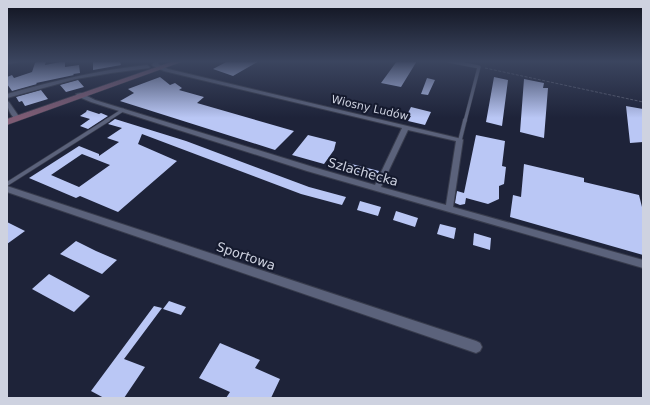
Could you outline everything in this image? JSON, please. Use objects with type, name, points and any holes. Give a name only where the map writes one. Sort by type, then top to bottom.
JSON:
[{"type":"street","points":[[7,96],[65,80]]},
{"type":"street","points":[[7,122],[13,117],[121,80]]},
{"type":"street","name":"Wiosny Ludów","points":[[215,80],[460,140]]},
{"type":"street","name":"Szlachecka","points":[[80,95],[310,169],[643,264]]},
{"type":"street","points":[[7,103],[13,117]]},
{"type":"street","points":[[378,188],[406,127]]},
{"type":"street","points":[[449,208],[460,140]]},
{"type":"street","name":"Sportowa","points":[[7,189],[476,348]]},
{"type":"lane","points":[[460,140],[476,80]]},
{"type":"lane","points":[[7,184],[123,110]]},
{"type":"path","points":[[539,80],[643,102]]},
{"type":"building","points":[[7,80],[51,80],[12,91],[7,84]]},
{"type":"building","points":[[78,80],[84,87],[66,92],[60,85]]},
{"type":"building","points":[[152,80],[164,80],[170,85],[175,83],[182,88],[179,90],[204,97],[197,103],[294,131],[275,150],[120,101],[134,93],[128,89]]},
{"type":"building","points":[[383,80],[405,80],[401,87],[381,83]]},
{"type":"building","points":[[426,80],[435,80],[428,95],[421,94]]},
{"type":"building","points":[[493,80],[508,80],[502,126],[486,122]]},
{"type":"building","points":[[524,80],[544,83],[543,88],[548,88],[544,138],[520,132]]},
{"type":"building","points":[[41,90],[48,99],[25,106],[22,101],[19,102],[16,97]]},
{"type":"building","points":[[626,106],[643,109],[643,142],[630,143]]},
{"type":"building","points":[[411,107],[431,112],[425,125],[408,121],[411,116],[407,115]]},
{"type":"building","points":[[87,110],[108,116],[88,129],[80,126],[90,119],[80,116]]},
{"type":"building","points":[[115,119],[186,141],[309,187],[346,197],[342,205],[301,194],[142,134],[138,144],[177,161],[118,212],[80,196],[76,198],[29,178],[79,146],[99,154],[99,156],[119,142],[107,138],[122,128],[108,124]],"holes":[[[82,154],[110,165],[79,187],[51,175]]]},
{"type":"building","points":[[308,135],[336,142],[334,150],[324,164],[292,155]]},
{"type":"building","points":[[476,135],[505,141],[502,166],[506,167],[504,184],[499,186],[499,199],[488,204],[466,198],[465,204],[460,205],[455,203],[457,191],[464,193]]},
{"type":"building","points":[[344,162],[379,171],[376,178],[340,168]]},
{"type":"building","points":[[524,164],[584,178],[584,182],[639,195],[643,211],[643,255],[510,217],[513,195],[521,197]]},
{"type":"building","points":[[360,201],[381,207],[378,216],[357,210]]},
{"type":"building","points":[[396,211],[418,218],[415,227],[393,220]]},
{"type":"building","points":[[7,222],[25,231],[7,244]]},
{"type":"building","points":[[440,224],[456,228],[454,239],[437,234]]},
{"type":"building","points":[[474,233],[491,238],[490,250],[473,245]]},
{"type":"building","points":[[76,241],[117,260],[102,274],[60,254]]},
{"type":"building","points":[[49,274],[90,296],[74,312],[32,289]]},
{"type":"building","points":[[169,301],[186,307],[181,315],[163,309]]},
{"type":"building","points":[[154,306],[162,308],[124,359],[145,367],[124,398],[104,398],[91,391]]},
{"type":"building","points":[[220,343],[260,360],[255,368],[280,379],[271,398],[226,398],[230,392],[199,378]]}]
